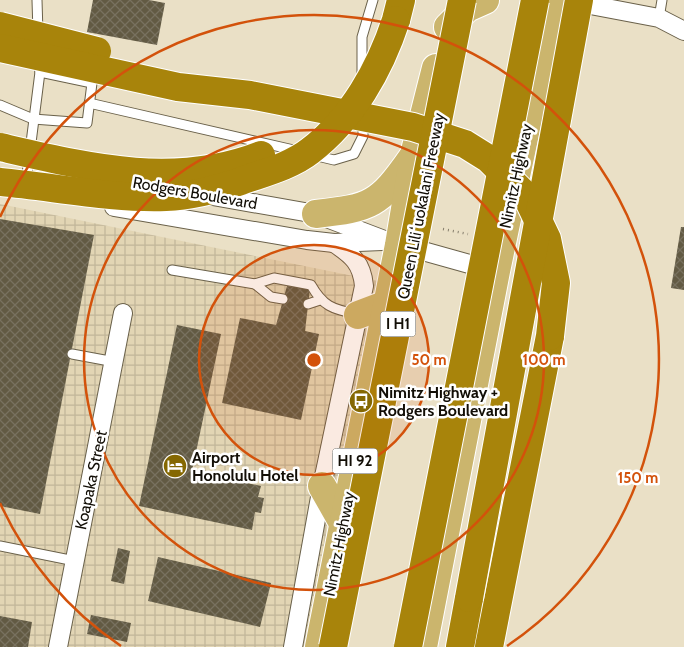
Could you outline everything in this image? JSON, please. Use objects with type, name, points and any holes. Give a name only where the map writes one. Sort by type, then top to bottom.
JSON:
[{"type":"highway","points":[[0,182],[167,197],[222,187],[274,170],[309,152],[333,130],[353,104],[372,78],[386,50],[401,0]]},
{"type":"highway","name":"Queen Liliʻuokalani Freeway","points":[[332,647],[462,0]]},
{"type":"highway","points":[[408,647],[535,0]]},
{"type":"highway","points":[[460,647],[580,1]]},
{"type":"highway","points":[[0,26],[181,73],[250,95]]},
{"type":"highway","points":[[0,48],[178,86],[250,95],[413,127],[465,144],[489,159],[527,197],[547,239],[556,284],[550,336],[489,647]]},
{"type":"highway","points":[[0,148],[83,166],[144,174],[202,170],[240,163],[286,145],[353,104]]},
{"type":"highway","points":[[0,128],[144,174]]},
{"type":"main road","name":"Nimitz Highway","points":[[318,647],[387,304],[393,243],[446,30],[451,0]]},
{"type":"main road","points":[[446,30],[456,16],[484,0]]},
{"type":"main road","name":"Nimitz Highway","points":[[423,647],[496,271],[553,0]]},
{"type":"main road","points":[[316,214],[352,210],[369,205],[394,182],[414,155]]},
{"type":"main road","points":[[358,315],[387,304]]},
{"type":"main road","points":[[322,486],[343,523]]},
{"type":"main road","points":[[304,647],[324,619]]},
{"type":"street","points":[[580,1],[658,18],[684,31]]},
{"type":"street","name":"Rodgers Boulevard","points":[[0,157],[316,214],[393,243],[496,271]]},
{"type":"street","name":"Rodgers Boulevard","points":[[0,188],[334,243],[393,243]]},
{"type":"street","points":[[293,647],[322,486],[364,286],[362,270],[348,252],[334,243]]},
{"type":"street","name":"Koapaka Street","points":[[58,647],[124,313]]},
{"type":"lane","points":[[25,192],[40,72],[37,0]]},
{"type":"lane","points":[[89,103],[334,160],[354,154],[363,136],[362,37],[373,0]]},
{"type":"lane","points":[[658,18],[662,0]]},
{"type":"lane","points":[[0,105],[33,119],[87,122],[92,83],[40,72]]},
{"type":"lane","points":[[172,270],[255,284],[274,278],[311,285],[320,300],[335,310],[358,315]]},
{"type":"lane","points":[[255,284],[271,297],[283,299]]},
{"type":"lane","points":[[308,304],[320,300]]},
{"type":"lane","points":[[72,354],[115,362]]},
{"type":"lane","points":[[0,546],[75,561]]},
{"type":"path","points":[[443,229],[471,234]]},
{"type":"shaded area","points":[[0,204],[378,281],[309,647],[0,647]]},
{"type":"building","points":[[93,0],[149,0],[165,3],[157,45],[87,32]]},
{"type":"building","points":[[0,219],[94,235],[40,514],[0,506]]},
{"type":"building","points":[[681,227],[684,227],[684,290],[671,288]]},
{"type":"building","points":[[287,286],[310,289],[305,331],[319,334],[301,420],[222,403],[240,318],[276,325]]},
{"type":"building","points":[[177,325],[221,334],[192,471],[261,486],[258,497],[264,498],[261,513],[255,512],[252,530],[139,506]]},
{"type":"building","points":[[118,548],[130,551],[124,584],[111,581]]},
{"type":"building","points":[[158,557],[271,583],[260,627],[148,601]]},
{"type":"building","points":[[91,615],[131,623],[127,642],[87,634]]},
{"type":"building","points":[[0,616],[32,622],[28,647],[0,647]]},
{"type":"place","name":"Nimitz Highway + Rodgers Boulevard","points":[[361,401]]},
{"type":"place","name":"Airport Honolulu Hotel","points":[[175,466]]}]
